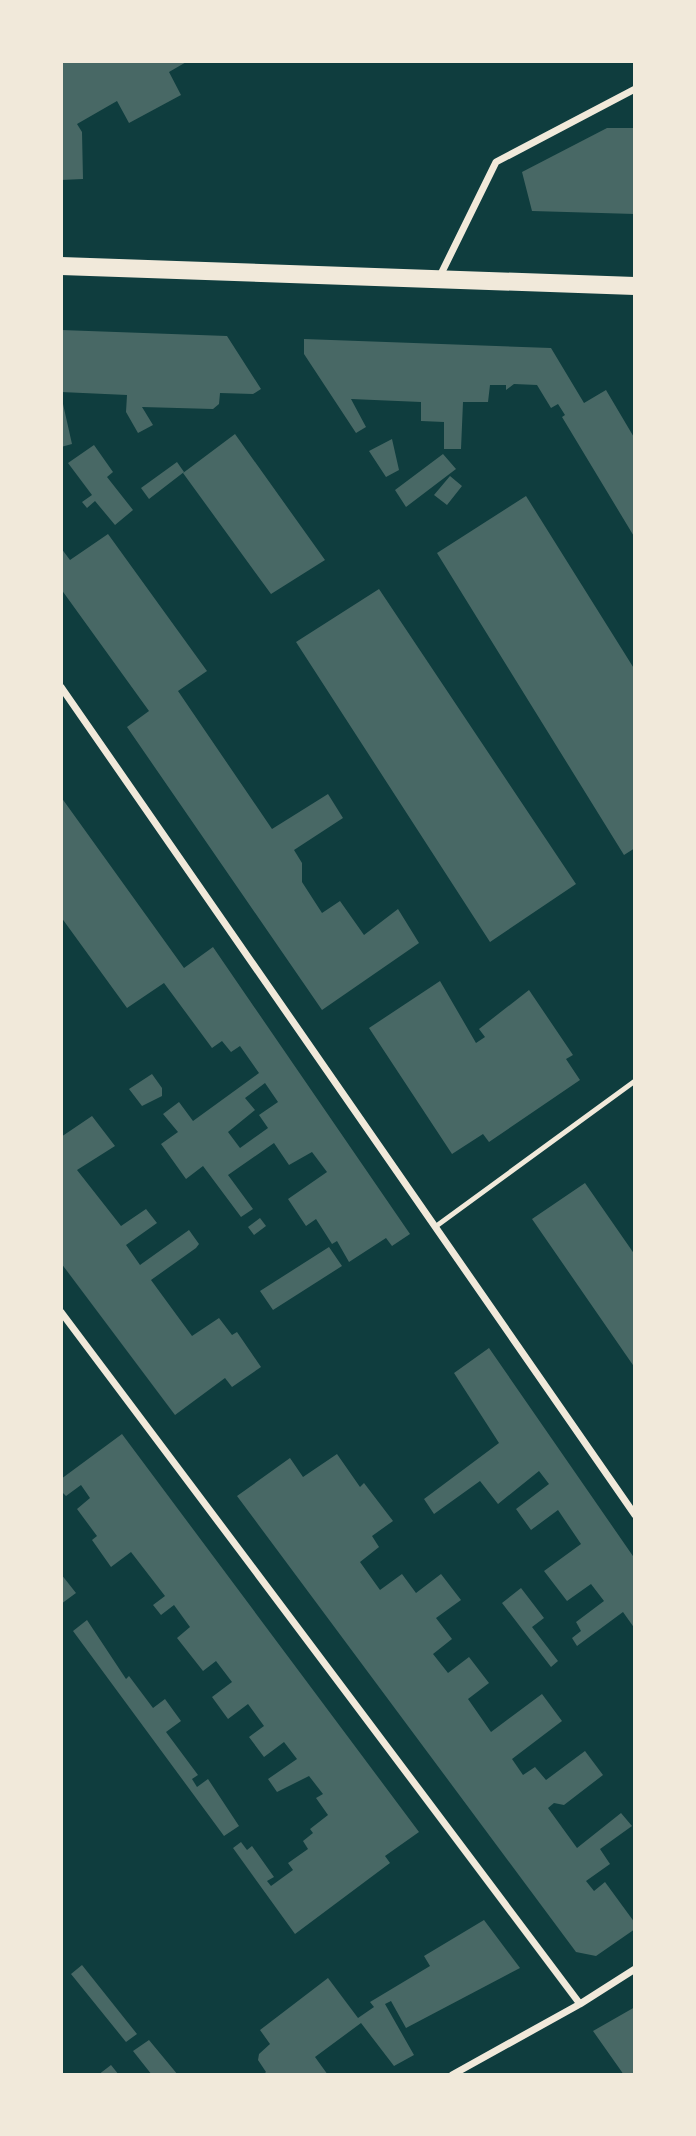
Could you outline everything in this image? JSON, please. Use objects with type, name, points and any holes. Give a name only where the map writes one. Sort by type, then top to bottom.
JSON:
[{"type":"main road","points":[[61,265],[635,286]]},
{"type":"street","points":[[439,279],[496,162],[635,89]]},
{"type":"street","points":[[61,687],[635,1515]]},
{"type":"street","points":[[61,1312],[580,2004]]},
{"type":"street","points":[[452,2075],[580,2004],[635,1969]]},
{"type":"lane","points":[[435,1227],[635,1081]]},
{"type":"building","points":[[61,61],[188,61],[169,72],[181,95],[129,123],[117,101],[77,124],[82,132],[83,179],[61,180]]},
{"type":"building","points":[[607,128],[635,128],[635,214],[532,211],[522,172]]},
{"type":"building","points":[[61,330],[227,336],[261,389],[253,394],[220,393],[219,404],[213,409],[142,407],[153,425],[138,433],[126,412],[127,395],[61,392]]},
{"type":"building","points":[[304,339],[551,348],[584,403],[606,390],[635,439],[635,538],[562,417],[565,415],[558,404],[551,408],[537,385],[514,384],[506,390],[506,385],[490,385],[488,402],[463,402],[461,449],[444,449],[444,422],[421,421],[421,402],[351,399],[366,427],[356,433],[304,354]]},
{"type":"building","points":[[61,395],[72,444],[61,447]]},
{"type":"building","points":[[235,434],[325,560],[271,594],[183,473]]},
{"type":"building","points":[[392,439],[399,470],[386,477],[369,451]]},
{"type":"building","points":[[94,445],[113,472],[107,477],[133,510],[115,525],[95,501],[87,508],[82,502],[92,495],[68,463]]},
{"type":"building","points":[[443,454],[456,469],[406,507],[395,490]]},
{"type":"building","points":[[177,462],[184,472],[149,499],[141,488]]},
{"type":"building","points":[[450,476],[462,486],[447,505],[434,495]]},
{"type":"building","points":[[526,496],[635,670],[635,848],[624,855],[437,553]]},
{"type":"building","points":[[108,534],[207,671],[178,691],[272,829],[328,794],[343,818],[294,850],[302,863],[302,882],[322,913],[340,901],[364,935],[398,909],[419,943],[322,1010],[127,727],[149,711],[61,589],[61,548],[70,560]]},
{"type":"building","points":[[379,589],[576,884],[490,942],[296,642]]},
{"type":"building","points":[[61,797],[184,968],[213,947],[410,1234],[392,1246],[386,1238],[349,1262],[337,1241],[332,1244],[316,1219],[306,1226],[288,1199],[327,1172],[312,1152],[289,1165],[274,1143],[228,1175],[253,1209],[241,1217],[203,1166],[186,1179],[161,1144],[178,1132],[163,1114],[179,1102],[193,1121],[259,1073],[240,1046],[231,1052],[222,1041],[212,1048],[164,983],[127,1008],[61,917]],"holes":[[[265,1083],[278,1102],[259,1115],[268,1128],[240,1148],[228,1132],[255,1110],[245,1098]]]},
{"type":"building","points":[[440,981],[476,1043],[485,1037],[479,1029],[529,990],[573,1055],[566,1059],[580,1080],[489,1142],[483,1134],[452,1154],[369,1028]]},
{"type":"building","points":[[152,1074],[162,1088],[162,1096],[142,1106],[129,1089]]},
{"type":"building","points":[[92,1116],[115,1146],[77,1170],[121,1226],[146,1209],[157,1223],[126,1245],[140,1265],[189,1230],[199,1244],[196,1248],[151,1280],[192,1336],[219,1318],[232,1335],[237,1332],[261,1367],[232,1387],[225,1378],[175,1415],[61,1263],[61,1137]]},
{"type":"building","points":[[585,1183],[635,1255],[635,1368],[532,1219]]},
{"type":"building","points":[[260,1218],[266,1226],[254,1235],[248,1227]]},
{"type":"building","points":[[329,1247],[342,1266],[273,1310],[260,1291]]},
{"type":"building","points":[[489,1348],[635,1559],[635,1629],[623,1612],[577,1646],[572,1638],[581,1631],[576,1622],[604,1601],[591,1584],[567,1601],[544,1571],[581,1544],[558,1510],[531,1530],[516,1509],[549,1484],[539,1471],[498,1504],[480,1481],[434,1514],[424,1499],[499,1443],[454,1373]]},
{"type":"building","points":[[122,1434],[419,1832],[385,1856],[390,1863],[295,1934],[233,1848],[241,1842],[247,1850],[252,1846],[274,1877],[267,1881],[271,1886],[293,1870],[288,1863],[308,1849],[303,1841],[313,1833],[310,1829],[328,1815],[316,1798],[323,1794],[309,1776],[277,1792],[268,1779],[297,1759],[284,1742],[264,1757],[249,1737],[264,1726],[248,1704],[228,1719],[212,1697],[232,1682],[216,1661],[203,1671],[177,1638],[190,1627],[174,1605],[161,1615],[153,1605],[165,1596],[131,1552],[111,1567],[92,1540],[97,1536],[77,1509],[90,1498],[81,1485],[66,1496],[61,1491],[61,1479]]},
{"type":"building","points":[[337,1454],[360,1487],[364,1483],[393,1521],[372,1536],[379,1547],[360,1562],[380,1590],[402,1574],[416,1593],[441,1574],[461,1600],[436,1618],[452,1639],[433,1654],[448,1673],[469,1657],[489,1683],[468,1699],[491,1732],[542,1694],[562,1721],[512,1759],[523,1775],[535,1767],[546,1780],[585,1751],[603,1775],[564,1805],[554,1803],[548,1808],[577,1848],[621,1813],[632,1826],[600,1849],[610,1864],[586,1881],[594,1891],[605,1882],[635,1923],[635,1929],[596,1956],[576,1952],[237,1496],[290,1458],[303,1477]]},
{"type":"building","points":[[61,1574],[76,1593],[61,1604]]},
{"type":"building","points":[[521,1588],[544,1618],[532,1627],[558,1661],[551,1667],[502,1603]]},
{"type":"building","points":[[87,1620],[126,1679],[129,1676],[153,1708],[165,1699],[181,1721],[166,1732],[198,1775],[192,1779],[197,1787],[208,1779],[239,1826],[224,1836],[73,1631]]},
{"type":"building","points":[[484,1920],[520,1968],[406,2028],[391,2001],[385,2004],[414,2055],[394,2066],[361,2023],[315,2057],[328,2075],[263,2075],[266,2072],[258,2060],[259,2054],[270,2044],[260,2030],[328,1978],[358,2018],[374,2007],[370,2002],[430,1966],[424,1956]]},
{"type":"building","points":[[82,1965],[137,2034],[126,2042],[71,1974]]},
{"type":"building","points":[[635,2007],[635,2075],[624,2075],[593,2031]]},
{"type":"building","points":[[149,2040],[178,2075],[152,2075],[133,2051]]},
{"type":"building","points":[[111,2065],[119,2075],[98,2075]]}]
